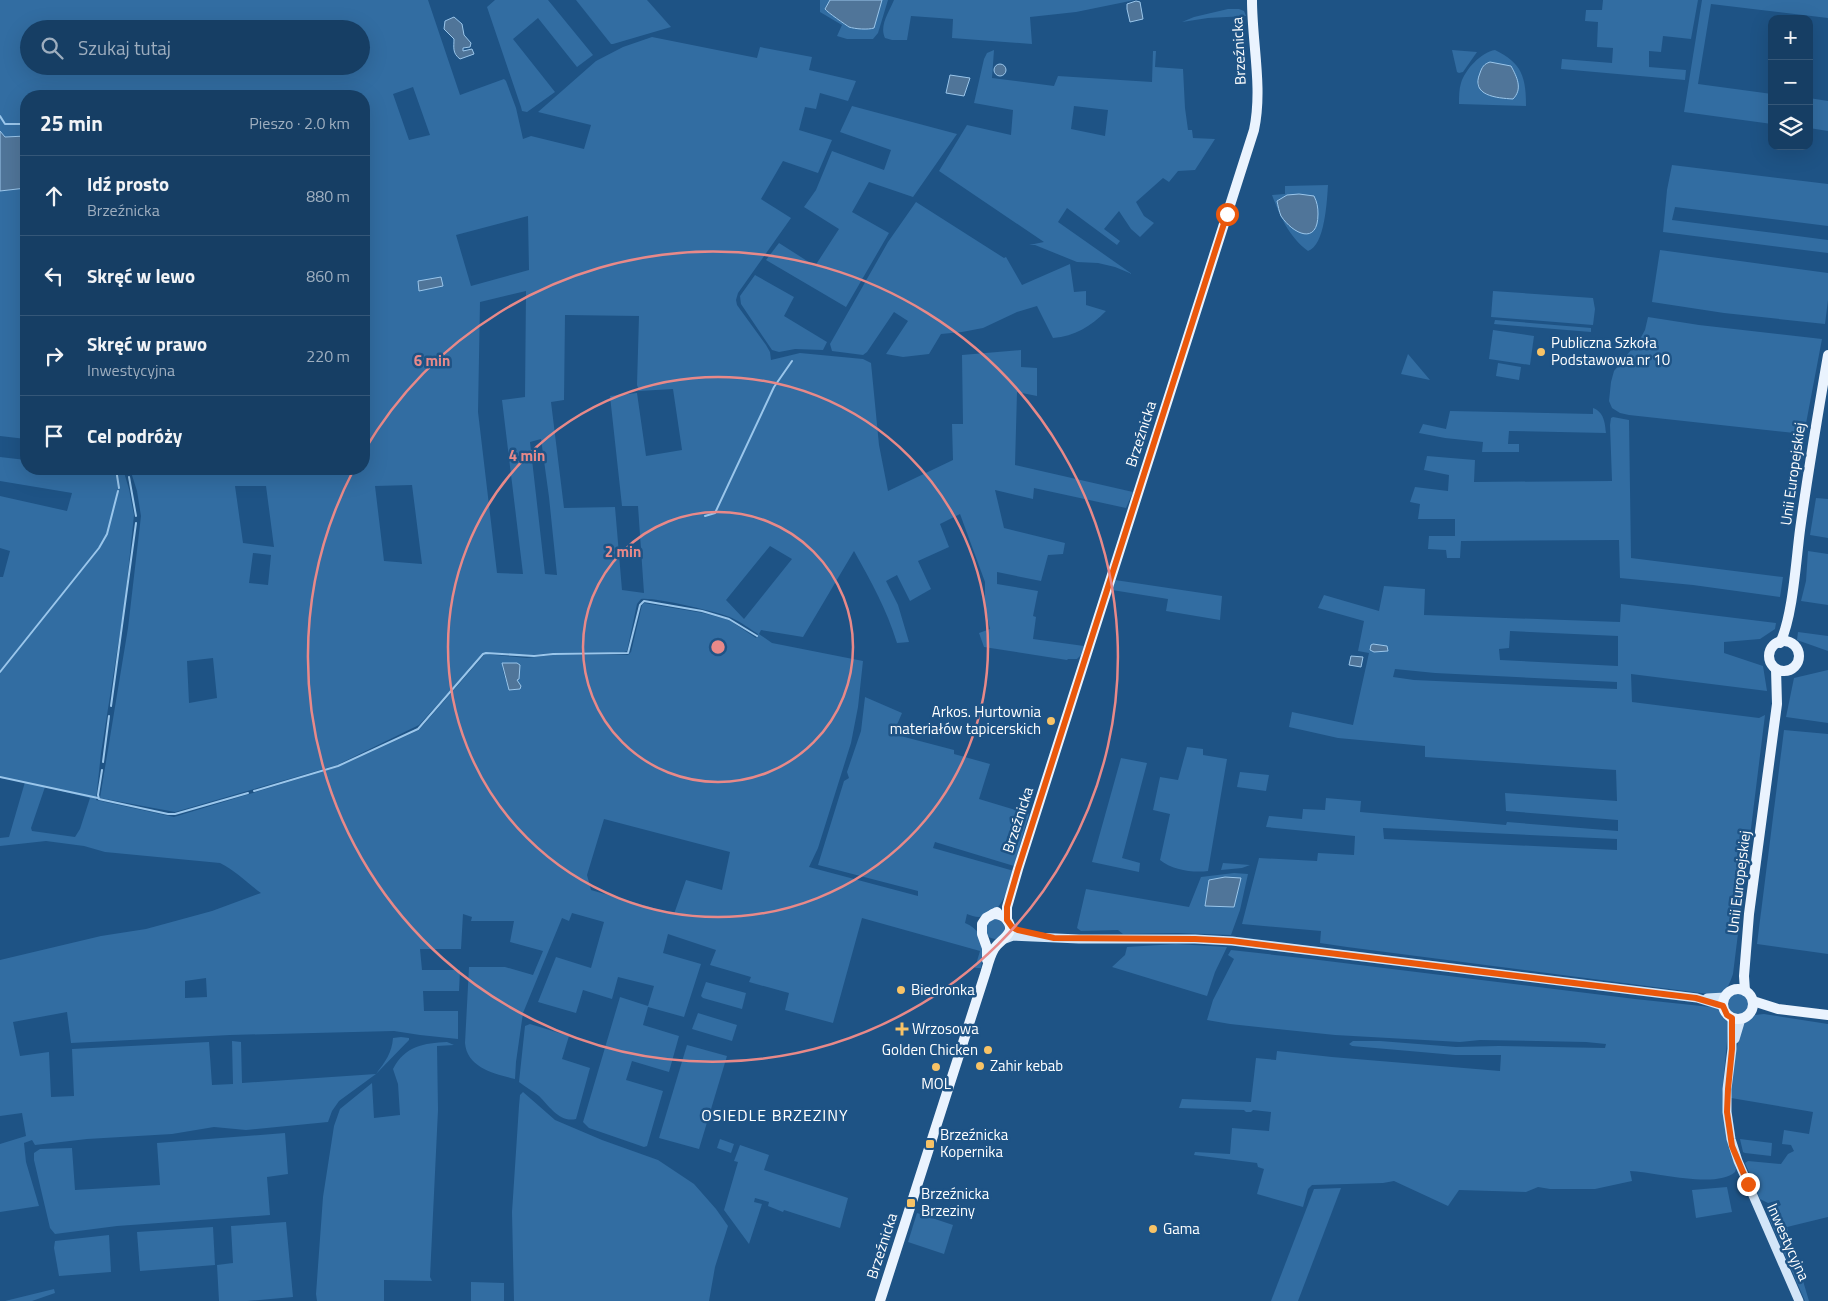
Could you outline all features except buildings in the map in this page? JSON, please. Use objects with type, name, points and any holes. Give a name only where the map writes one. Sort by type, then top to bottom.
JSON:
[{"type":"main road","name":"Brzeźnicka","points":[[1008,921],[1007,907],[1017,872],[1254,130],[1257,99],[1252,0]]},
{"type":"main road","name":"Unii Europejskiej","points":[[1780,643],[1791,598],[1813,439],[1828,355]]},
{"type":"main road","name":"Unii Europejskiej","points":[[1791,598],[1790,633],[1793,644]]},
{"type":"main road","points":[[1786,642],[1793,644],[1797,649],[1799,657],[1796,665],[1787,671],[1776,669],[1772,664],[1770,656],[1773,647],[1786,642]]},
{"type":"main road","name":"Unii Europejskiej","points":[[1740,990],[1777,704],[1776,669]]},
{"type":"main road","name":"Unii Europejskiej","points":[[1777,704],[1787,671]]},
{"type":"main road","name":"Brzeźnicka","points":[[993,914],[1000,909],[1017,872]]},
{"type":"main road","points":[[1048,938],[1012,928],[1001,915],[993,914],[986,918],[981,929],[984,938],[991,942],[1003,941],[1013,936],[1079,940],[1195,939],[1232,941],[1724,1001]]},
{"type":"main road","points":[[1003,941],[1009,933],[1008,921]]},
{"type":"main road","name":"Brzeźnicka","points":[[984,938],[987,948],[986,971]]},
{"type":"main road","name":"Brzeźnicka","points":[[880,1301],[986,971],[995,947],[1003,941]]},
{"type":"main road","points":[[1740,990],[1750,996],[1752,1006],[1747,1016],[1736,1019],[1727,1015],[1724,1001],[1729,992],[1740,990]]},
{"type":"main road","points":[[1752,1006],[1828,1015]]},
{"type":"main road","name":"Inwestycyjna","points":[[1736,1019],[1727,1102],[1732,1146],[1799,1301]]},
{"type":"shaded area","points":[[0,0],[428,0],[460,95],[504,79],[516,108],[523,139],[531,136],[584,149],[591,125],[538,112],[596,61],[623,47],[652,37],[757,58],[760,47],[812,57],[809,70],[856,81],[848,101],[820,93],[816,109],[805,107],[799,130],[832,140],[818,173],[783,161],[761,199],[791,218],[738,293],[736,300],[737,305],[766,345],[770,352],[771,360],[800,353],[863,359],[871,363],[879,445],[888,491],[953,460],[952,424],[963,424],[962,355],[1021,350],[1021,367],[1037,368],[1037,396],[1017,392],[1015,465],[1133,492],[1126,508],[1034,488],[1033,499],[995,490],[1004,528],[1065,543],[1063,554],[1048,555],[1041,581],[997,572],[997,584],[1038,591],[1033,616],[1036,617],[1033,639],[1084,646],[1081,655],[1077,659],[1067,660],[984,647],[979,633],[990,629],[985,606],[985,582],[960,514],[940,524],[949,547],[918,561],[931,589],[910,601],[897,575],[886,581],[898,605],[909,642],[897,643],[873,585],[854,551],[803,637],[761,630],[759,634],[772,643],[863,661],[858,707],[851,743],[818,848],[809,867],[918,896],[918,891],[818,865],[844,781],[849,778],[847,772],[861,731],[865,697],[902,713],[893,734],[954,750],[954,754],[990,764],[979,799],[1029,814],[1014,866],[935,842],[933,848],[1014,871],[1003,900],[993,912],[979,917],[967,914],[965,923],[972,926],[982,941],[981,968],[975,968],[980,951],[862,918],[833,1023],[785,1010],[789,993],[749,982],[751,977],[710,965],[716,950],[668,934],[663,953],[701,964],[684,1017],[648,1007],[643,1025],[679,1036],[669,1072],[632,1061],[626,1080],[663,1091],[647,1146],[644,1147],[589,1128],[583,1122],[620,997],[648,1006],[654,986],[618,977],[612,999],[583,990],[576,1013],[538,1002],[556,957],[591,968],[604,922],[572,913],[569,921],[562,918],[523,1013],[515,1079],[483,1068],[476,1064],[467,1052],[465,1043],[469,967],[505,967],[533,975],[543,951],[510,942],[514,921],[471,921],[472,917],[463,914],[461,949],[420,949],[422,970],[460,970],[459,991],[423,991],[424,1011],[458,1011],[458,1039],[394,1031],[230,1035],[71,1043],[67,1012],[13,1022],[20,1056],[49,1052],[51,1097],[74,1096],[72,1049],[209,1042],[212,1085],[233,1084],[232,1041],[241,1042],[242,1083],[376,1074],[339,1101],[332,1111],[328,1122],[246,1130],[214,1127],[172,1134],[87,1139],[35,1145],[32,1140],[24,1143],[26,1162],[39,1206],[0,1212],[0,1144],[26,1136],[22,1113],[0,1116],[0,960],[101,936],[146,929],[212,911],[261,893],[220,863],[105,852],[84,846],[46,841],[0,846],[0,838],[9,837],[25,782],[0,778],[0,577],[3,577],[10,551],[0,548],[0,496],[67,511],[72,493],[0,481],[0,457],[20,459],[20,475],[125,475],[129,489],[134,515],[125,601],[101,753],[96,800],[174,817],[338,767],[419,730],[485,654],[527,658],[553,655],[628,655],[631,652],[644,603],[703,613],[729,620],[756,638],[758,634],[739,621],[725,615],[672,603],[641,599],[637,604],[627,651],[532,655],[484,653],[419,725],[337,765],[175,812],[100,798],[128,628],[141,516],[137,491],[132,475],[370,475],[370,90],[20,90],[20,136],[5,137],[0,131]],"holes":[[[413,87],[430,135],[409,140],[393,94]],[[528,216],[529,270],[471,286],[456,235]],[[526,291],[525,397],[502,400],[523,574],[497,573],[478,412],[480,302]],[[565,315],[639,316],[637,385],[639,391],[673,389],[682,450],[646,456],[637,393],[610,396],[622,506],[638,506],[644,593],[622,590],[615,507],[564,508],[551,402],[564,400]],[[541,439],[557,575],[545,574],[530,442]],[[412,485],[422,564],[384,561],[375,486]],[[235,486],[266,486],[274,547],[243,543]],[[770,546],[792,559],[744,619],[726,600]],[[253,553],[271,555],[268,585],[249,583]],[[213,658],[217,698],[189,703],[187,661]],[[502,663],[517,663],[519,675],[517,681],[509,690]],[[45,787],[90,798],[80,829],[75,837],[32,831],[31,828]],[[604,819],[730,852],[722,890],[686,880],[674,914],[591,890],[587,875]],[[206,978],[207,997],[185,998],[185,981]]]},
{"type":"shaded area","points":[[495,0],[548,0],[593,55],[577,67],[538,18],[513,39],[555,92],[527,112],[522,111],[487,7]]},
{"type":"shaded area","points":[[576,0],[647,0],[671,27],[611,44]]},
{"type":"shaded area","points":[[820,0],[830,0],[825,9],[847,25],[858,28],[874,27],[882,0],[888,0],[878,33],[873,39],[847,39],[837,36],[842,25],[820,12]]},
{"type":"shaded area","points":[[830,0],[882,0],[874,28],[861,29],[849,27],[825,9]]},
{"type":"shaded area","points":[[894,0],[1135,0],[1076,12],[1030,17],[1032,44],[952,38],[953,19],[911,16],[907,40],[885,38],[883,33],[884,24]]},
{"type":"shaded area","points":[[1603,0],[1698,0],[1691,39],[1663,36],[1661,52],[1649,51],[1649,67],[1686,70],[1685,80],[1561,69],[1562,59],[1612,63],[1613,48],[1597,47],[1598,22],[1585,21],[1586,10],[1602,10]]},
{"type":"shaded area","points":[[1702,0],[1828,0],[1828,18],[1711,4],[1698,84],[1768,93],[1768,123],[1684,112]]},
{"type":"shaded area","points":[[1136,1],[1140,2],[1143,19],[1130,22],[1127,4]]},
{"type":"shaded area","points":[[1228,9],[1239,9],[1244,11],[1246,16],[1208,18],[1182,22],[1194,17]]},
{"type":"shaded area","points":[[454,17],[462,24],[464,35],[471,43],[470,47],[463,48],[463,51],[472,49],[474,54],[460,59],[455,52],[454,39],[444,29],[445,21]]},
{"type":"shaded area","points":[[994,50],[992,78],[1054,86],[1058,76],[1152,82],[1153,51],[1156,51],[1155,67],[1183,69],[1188,130],[1192,130],[1193,138],[1215,139],[1195,170],[1178,171],[1169,182],[1163,178],[1136,202],[1144,216],[1154,223],[1140,237],[1131,229],[1119,211],[1104,229],[1120,241],[1117,245],[1067,208],[1058,222],[1132,274],[1098,263],[1077,262],[1035,245],[1029,245],[1044,242],[939,171],[967,125],[1011,135],[1013,110],[974,103],[987,53]],"holes":[[[1074,106],[1108,110],[1105,136],[1071,129]]]},
{"type":"shaded area","points":[[1452,50],[1477,52],[1463,72],[1459,73],[1457,72]]},
{"type":"shaded area","points":[[1495,50],[1504,55],[1521,72],[1525,87],[1526,106],[1459,104],[1460,85],[1463,78],[1474,62],[1490,51]],"holes":[[[1481,72],[1513,99],[1494,95],[1477,85]]]},
{"type":"shaded area","points":[[1490,62],[1511,66],[1517,79],[1518,87],[1518,91],[1513,99],[1487,94],[1479,87],[1478,81],[1482,69]]},
{"type":"shaded area","points":[[998,64],[1002,64],[1006,70],[1002,76],[998,76],[994,72],[994,68]]},
{"type":"shaded area","points":[[950,75],[970,78],[964,96],[946,93]]},
{"type":"shaded area","points":[[1813,99],[1828,101],[1828,131],[1813,129]]},
{"type":"shaded area","points":[[852,106],[957,134],[913,197],[869,182],[852,212],[889,233],[846,307],[766,260],[779,243],[815,266],[839,229],[804,207],[816,190],[832,151],[884,170],[891,150],[840,132]]},
{"type":"shaded area","points":[[0,131],[5,137],[20,136],[20,189],[0,191]]},
{"type":"shaded area","points":[[1672,165],[1828,184],[1828,226],[1675,207],[1672,220],[1828,240],[1828,253],[1663,232],[1667,190]]},
{"type":"shaded area","points":[[1328,185],[1322,232],[1314,247],[1308,251],[1290,233],[1272,195],[1285,194],[1285,186]]},
{"type":"shaded area","points":[[20,189],[20,438],[0,436],[0,191]]},
{"type":"shaded area","points":[[1287,195],[1314,196],[1318,207],[1317,224],[1314,230],[1304,234],[1292,228],[1281,216],[1277,201]]},
{"type":"shaded area","points":[[916,202],[1004,258],[1006,257],[1022,285],[1070,264],[1074,292],[1086,291],[1086,305],[1106,311],[1082,330],[1053,338],[1037,306],[1017,312],[983,328],[941,334],[929,354],[903,357],[886,354],[908,321],[894,312],[863,355],[832,351],[830,344],[888,242]]},
{"type":"shaded area","points":[[1660,250],[1828,273],[1828,300],[1825,324],[1724,313],[1652,302]]},
{"type":"shaded area","points":[[755,275],[794,297],[784,316],[827,342],[823,350],[795,349],[779,352],[772,350],[741,304],[740,296]]},
{"type":"shaded area","points":[[441,277],[443,286],[419,291],[418,281]]},
{"type":"shaded area","points":[[1493,291],[1593,298],[1595,309],[1593,325],[1491,317]]},
{"type":"shaded area","points":[[1648,317],[1699,325],[1822,339],[1804,434],[1629,415],[1620,413],[1612,408],[1609,401],[1614,371],[1640,339],[1645,330]]},
{"type":"shaded area","points":[[1495,320],[1591,328],[1591,332],[1494,324]]},
{"type":"shaded area","points":[[1493,330],[1534,336],[1530,365],[1489,359]]},
{"type":"shaded area","points":[[1408,354],[1430,380],[1401,374]]},
{"type":"shaded area","points":[[1498,363],[1521,367],[1519,380],[1496,376]]},
{"type":"shaded area","points":[[1593,408],[1602,415],[1606,433],[1509,431],[1508,444],[1519,444],[1519,452],[1482,452],[1483,442],[1419,433],[1423,424],[1446,429],[1450,411],[1593,414]]},
{"type":"shaded area","points":[[1611,418],[1629,420],[1631,558],[1783,577],[1780,597],[1693,585],[1620,578],[1619,540],[1461,541],[1460,558],[1447,558],[1446,550],[1428,549],[1429,536],[1455,536],[1455,519],[1418,519],[1420,504],[1410,502],[1415,487],[1448,491],[1449,475],[1424,470],[1427,456],[1475,460],[1474,482],[1612,481],[1610,425]]},
{"type":"shaded area","points":[[1816,498],[1828,499],[1828,538],[1810,535]]},
{"type":"shaded area","points":[[1808,551],[1828,554],[1828,605],[1801,601],[1806,581]]},
{"type":"shaded area","points":[[1115,580],[1222,596],[1220,620],[1166,611],[1168,599],[1112,590]]},
{"type":"shaded area","points":[[1384,586],[1425,589],[1424,615],[1620,622],[1621,604],[1776,623],[1775,629],[1760,639],[1724,642],[1724,653],[1763,666],[1767,691],[1631,674],[1632,702],[1759,718],[1765,715],[1733,974],[1725,990],[1716,995],[1347,947],[1320,943],[1321,931],[1242,924],[1259,858],[1317,861],[1318,853],[1354,855],[1355,836],[1266,827],[1269,816],[1302,819],[1303,809],[1325,810],[1326,798],[1361,801],[1360,812],[1506,825],[1507,822],[1618,831],[1618,820],[1506,811],[1505,793],[1617,801],[1616,770],[1425,757],[1425,746],[1338,738],[1289,727],[1292,712],[1353,725],[1369,653],[1358,651],[1364,621],[1318,608],[1324,595],[1379,611]],"holes":[[[1510,631],[1618,636],[1618,666],[1500,660],[1499,649],[1509,648]],[[1395,669],[1435,673],[1617,682],[1617,689],[1414,680],[1393,677]],[[1383,828],[1617,839],[1617,850],[1384,839]]]},
{"type":"shaded area","points":[[1798,632],[1828,636],[1828,651],[1797,640]]},
{"type":"shaded area","points":[[1373,644],[1387,646],[1388,651],[1374,652],[1370,650]]},
{"type":"shaded area","points":[[1351,656],[1363,657],[1361,667],[1349,665]]},
{"type":"shaded area","points":[[502,663],[517,663],[520,665],[519,679],[517,680],[521,686],[520,689],[509,690]]},
{"type":"shaded area","points":[[1828,670],[1828,723],[1786,717],[1794,678]]},
{"type":"shaded area","points":[[1784,730],[1828,734],[1828,954],[1757,944]]},
{"type":"shaded area","points":[[1187,747],[1203,749],[1203,755],[1227,759],[1208,871],[1183,870],[1170,866],[1160,860],[1170,814],[1153,810],[1160,777],[1178,780]]},
{"type":"shaded area","points":[[1121,758],[1147,763],[1122,858],[1140,863],[1139,872],[1092,862]]},
{"type":"shaded area","points":[[1240,772],[1269,775],[1266,791],[1237,787]]},
{"type":"shaded area","points":[[1223,863],[1250,865],[1242,868],[1221,870]]},
{"type":"shaded area","points":[[1234,873],[1248,874],[1240,910],[1231,935],[1178,933],[1123,934],[1118,930],[1081,931],[1077,928],[1086,889],[1189,907],[1201,877]]},
{"type":"shaded area","points":[[1225,877],[1241,878],[1234,907],[1205,906],[1209,880]]},
{"type":"shaded area","points":[[995,919],[1002,922],[1005,929],[1002,936],[995,939],[988,936],[985,929],[988,922]]},
{"type":"shaded area","points":[[1176,944],[1227,947],[1215,972],[1207,996],[1112,967],[1125,955],[1127,947]]},
{"type":"shaded area","points":[[1231,950],[1720,1008],[1729,1021],[1722,1094],[1735,1172],[1726,1177],[1700,1179],[1630,1171],[1632,1181],[1595,1189],[1550,1189],[1538,1187],[1526,1192],[1459,1190],[1448,1206],[1394,1181],[1312,1185],[1308,1189],[1303,1207],[1257,1194],[1264,1169],[1258,1167],[1257,1163],[1194,1155],[1195,1152],[1230,1154],[1232,1128],[1269,1131],[1271,1112],[1179,1108],[1182,1099],[1251,1102],[1256,1058],[1276,1060],[1277,1051],[1500,1071],[1501,1055],[1455,1055],[1352,1046],[1349,1044],[1353,1041],[1380,1041],[1456,1047],[1605,1048],[1606,1044],[1480,1040],[1460,1042],[1335,1035],[1207,1020],[1213,1000],[1234,959],[1228,955]]},
{"type":"shaded area","points":[[706,982],[746,993],[742,1009],[703,998],[701,996]]},
{"type":"shaded area","points":[[1734,993],[1742,993],[1749,1000],[1749,1008],[1742,1015],[1734,1015],[1727,1008],[1727,1000]]},
{"type":"shaded area","points":[[698,1013],[737,1025],[732,1041],[692,1029]]},
{"type":"shaded area","points":[[1764,1014],[1828,1024],[1828,1217],[1787,1227],[1809,1301],[1805,1301],[1768,1216],[1772,1211],[1771,1209],[1781,1205],[1779,1200],[1768,1203],[1760,1199],[1745,1163],[1748,1161],[1781,1164],[1788,1154],[1794,1151],[1791,1145],[1782,1144],[1784,1130],[1809,1134],[1813,1112],[1731,1098],[1733,1066],[1742,1023],[1755,1015]]},
{"type":"shaded area","points":[[530,1024],[569,1036],[562,1059],[590,1068],[576,1119],[570,1120],[560,1116],[539,1096],[519,1082],[525,1026]]},
{"type":"shaded area","points":[[393,1038],[409,1038],[376,1074],[390,1053]]},
{"type":"shaded area","points":[[447,1042],[454,1045],[437,1046],[438,1110],[430,1277],[432,1281],[384,1280],[384,1301],[317,1301],[323,1197],[334,1126],[340,1109],[372,1083],[374,1118],[400,1115],[398,1084],[393,1069],[398,1061],[403,1055],[416,1047],[431,1043]]},
{"type":"shaded area","points":[[687,1045],[727,1056],[699,1149],[659,1138]]},
{"type":"shaded area","points":[[523,1092],[555,1120],[602,1140],[658,1160],[694,1184],[728,1226],[715,1267],[709,1301],[514,1301],[512,1212],[520,1095]]},
{"type":"shaded area","points":[[285,1133],[288,1174],[267,1177],[270,1215],[117,1226],[55,1234],[50,1228],[34,1160],[34,1153],[40,1149],[72,1148],[75,1190],[160,1185],[157,1143]]},
{"type":"shaded area","points":[[720,1139],[734,1144],[731,1153],[717,1148]]},
{"type":"shaded area","points":[[1740,1139],[1772,1143],[1771,1156],[1743,1152]]},
{"type":"shaded area","points":[[740,1145],[769,1155],[764,1170],[848,1198],[840,1228],[784,1210],[783,1212],[768,1206],[769,1202],[755,1198],[754,1202],[762,1204],[749,1244],[724,1210],[738,1162],[734,1161]]},
{"type":"shaded area","points":[[1727,1187],[1732,1212],[1696,1218],[1692,1190]]},
{"type":"shaded area","points":[[1341,1188],[1298,1301],[1271,1301],[1314,1189]]},
{"type":"shaded area","points":[[917,1213],[953,1225],[944,1254],[908,1242]]},
{"type":"shaded area","points":[[286,1222],[293,1297],[247,1301],[219,1301],[217,1265],[233,1263],[231,1226]]},
{"type":"shaded area","points":[[213,1227],[215,1265],[140,1271],[137,1232]]},
{"type":"shaded area","points":[[109,1235],[111,1272],[59,1276],[54,1248],[55,1241]]},
{"type":"shaded area","points":[[471,1282],[504,1283],[504,1301],[471,1301]]},
{"type":"shaded area","points":[[54,1289],[55,1293],[32,1301],[5,1301]]},
{"type":"waterway","points":[[0,116],[5,124],[20,124]]},
{"type":"waterway","points":[[705,516],[715,513],[774,387],[792,361]]},
{"type":"waterway","points":[[117,475],[119,488]]},
{"type":"waterway","points":[[129,477],[136,516]]},
{"type":"waterway","points":[[0,672],[99,548],[107,534],[118,491]]},
{"type":"waterway","points":[[111,706],[136,523]]},
{"type":"waterway","points":[[254,791],[338,766],[418,729],[483,654],[534,656],[628,653],[640,605],[644,601],[702,611],[729,619],[757,636]]},
{"type":"waterway","points":[[103,762],[109,716]]},
{"type":"waterway","points":[[102,770],[99,799],[168,814],[175,814],[248,793]]},
{"type":"waterway","points":[[0,777],[98,798]]},
{"type":"place","name":"Publiczna Szkoła Podstawowa nr 10","points":[[1541,352]]},
{"type":"place","name":"Arkos. Hurtownia materiałów tapicerskich","points":[[1051,721]]},
{"type":"place","name":"Biedronka","points":[[901,990]]},
{"type":"place","name":"Wrzosowa","points":[[902,1029]]},
{"type":"place","name":"Golden Chicken","points":[[988,1050]]},
{"type":"place","name":"Zahir kebab","points":[[980,1066]]},
{"type":"place","name":"MOL","points":[[936,1067]]},
{"type":"place","name":"Brzeźnicka Kopernika","points":[[930,1144]]},
{"type":"place","name":"Brzeźnicka Brzeziny","points":[[911,1203]]},
{"type":"place","name":"Gama","points":[[1153,1229]]},
{"type":"district","name":"OSIEDLE BRZEZINY","points":[[775,1115]]},
{"type":"route","points":[[1227,214],[1018,869],[1007,907],[1007,920],[1015,929],[1048,938],[1232,941],[1696,998],[1723,1006],[1727,1015],[1732,1018],[1732,1049],[1727,1102],[1729,1128],[1732,1146],[1748,1184]]}]
